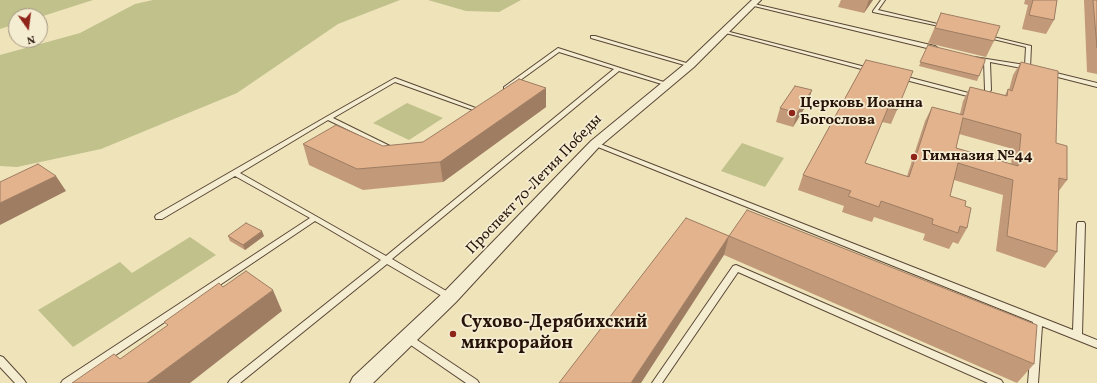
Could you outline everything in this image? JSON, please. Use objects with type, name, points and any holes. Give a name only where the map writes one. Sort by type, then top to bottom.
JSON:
[{"type":"street","name":"Проспект 70-Летия Победы","points":[[360,383],[450,297],[595,144],[690,65],[754,2]]},
{"type":"lane","points":[[883,0],[875,11],[950,28]]},
{"type":"lane","points":[[754,2],[942,50]]},
{"type":"lane","points":[[724,31],[881,72]]},
{"type":"lane","points":[[980,34],[1029,46],[1028,67]]},
{"type":"lane","points":[[593,38],[690,65]]},
{"type":"lane","points":[[503,91],[558,50],[667,84]]},
{"type":"lane","points":[[972,57],[1036,69]]},
{"type":"lane","points":[[896,76],[980,98],[988,90],[987,61]]},
{"type":"lane","points":[[233,383],[386,260],[618,69]]},
{"type":"lane","points":[[1043,71],[1097,85]]},
{"type":"lane","points":[[159,217],[395,80],[478,110]]},
{"type":"lane","points":[[472,114],[484,105]]},
{"type":"lane","points":[[328,118],[401,154]]},
{"type":"lane","points":[[595,144],[1097,344]]},
{"type":"lane","points":[[235,173],[450,297]]},
{"type":"lane","points":[[66,383],[315,218]]},
{"type":"lane","points":[[1077,336],[1081,224]]},
{"type":"lane","points":[[657,383],[736,268],[998,383]]},
{"type":"lane","points":[[1033,383],[1038,321]]},
{"type":"lane","points":[[408,338],[474,383]]},
{"type":"lane","points":[[0,360],[21,383]]},
{"type":"green space","points":[[0,0],[93,0],[48,14],[48,8],[8,8],[8,26],[0,29]]},
{"type":"green space","points":[[153,0],[400,0],[338,24],[237,93],[101,149],[17,167],[0,166],[0,55],[25,48],[48,48],[48,42],[80,33],[135,4]]},
{"type":"green space","points":[[428,0],[521,0],[499,12],[466,11]]},
{"type":"green space","points":[[407,103],[443,118],[409,140],[373,123]]},
{"type":"green space","points":[[742,143],[784,158],[765,187],[721,171]]},
{"type":"green space","points":[[190,237],[216,255],[73,347],[38,310],[120,262],[132,273]]},
{"type":"building","points":[[1033,0],[1057,0],[1054,20],[1029,15]]},
{"type":"building","points":[[1093,0],[1097,0],[1097,48]]},
{"type":"building","points":[[941,13],[1000,26],[994,41],[935,28]]},
{"type":"building","points":[[928,45],[985,59],[979,76],[920,62]]},
{"type":"building","points":[[866,60],[913,71],[897,110],[888,108],[865,163],[909,177],[932,107],[963,115],[970,87],[1007,96],[1008,89],[1012,91],[1021,62],[1058,71],[1056,143],[1067,146],[1067,180],[1059,178],[1057,252],[1007,236],[1013,180],[958,163],[950,196],[966,201],[965,206],[971,208],[967,228],[960,226],[958,233],[932,224],[933,219],[881,201],[879,207],[848,196],[851,191],[803,175]],"holes":[[[963,118],[1021,134],[1018,166],[956,148]]]},
{"type":"building","points":[[519,79],[546,88],[440,162],[357,169],[303,144],[336,125],[383,146],[423,142]]},
{"type":"building","points":[[795,86],[812,90],[797,113],[780,108]]},
{"type":"building","points":[[38,164],[56,176],[0,203],[0,182]]},
{"type":"building","points":[[747,210],[1037,325],[1034,364],[729,236]]},
{"type":"building","points":[[686,218],[729,236],[631,383],[559,383]]},
{"type":"building","points":[[246,223],[262,231],[243,245],[228,236]]},
{"type":"building","points":[[246,271],[273,290],[147,383],[72,383],[114,354],[120,359],[168,325],[164,322],[219,283],[223,287]]},
{"type":"place","name":"Церковь Иоанна Богослова","points":[[792,113]]},
{"type":"place","name":"Гимназия №44","points":[[914,157]]},
{"type":"place","name":"Сухово-Дерябихский микрорайон","points":[[453,334]]}]
